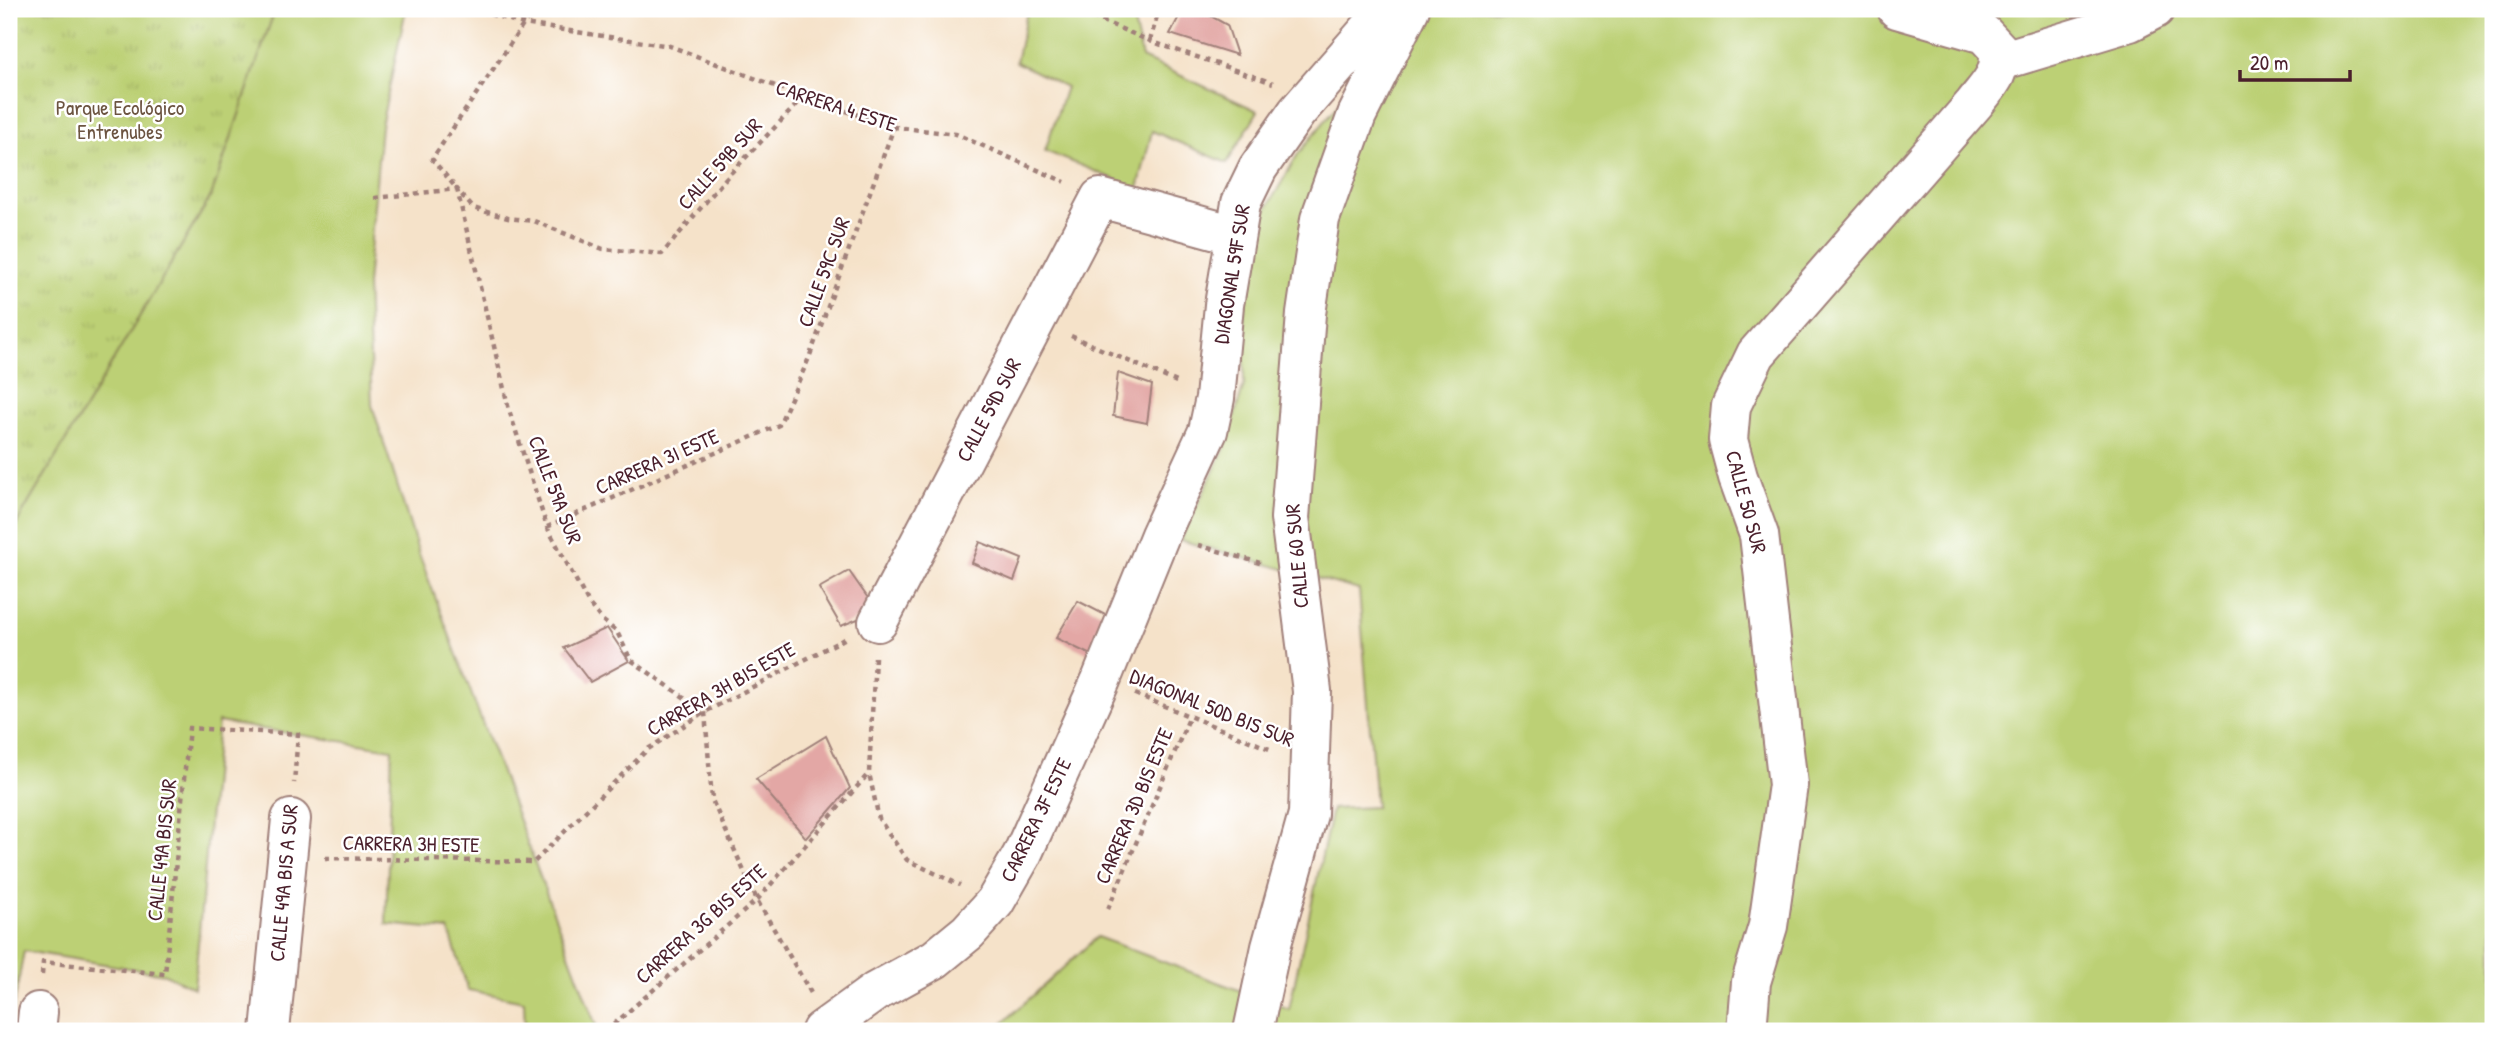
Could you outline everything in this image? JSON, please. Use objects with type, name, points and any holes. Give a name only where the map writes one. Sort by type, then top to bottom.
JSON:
[{"type":"street","name":"DIAGONAL 59F SUR","points":[[1160,535],[1208,431],[1215,398],[1224,305],[1241,203],[1258,168],[1310,96],[1387,9]]},
{"type":"street","name":"CALLE 60 SUR","points":[[1253,1031],[1271,947],[1308,814],[1312,691],[1290,517],[1306,314],[1320,219],[1357,115],[1410,9]]},
{"type":"street","points":[[1897,9],[1984,34],[1999,50],[2000,64],[2130,22],[2155,9]]},
{"type":"street","name":"CALLE 50 SUR","points":[[1747,1031],[1751,982],[1768,926],[1788,785],[1759,535],[1728,440],[1731,406],[1756,354],[1974,104],[1999,71],[2000,64]]},
{"type":"street","points":[[1100,198],[1235,235]]},
{"type":"street","name":"CALLE 59D SUR","points":[[878,622],[1100,198]]},
{"type":"street","name":"CARRERA 3F ESTE","points":[[825,1027],[875,992],[935,959],[968,932],[995,902],[1022,855],[1101,680],[1160,535]]},
{"type":"street","name":"CALLE 49A BIS A SUR","points":[[270,1031],[291,819]]},
{"type":"path","name":"CARRERA 4 ESTE","points":[[471,9],[524,24],[670,46],[804,97],[894,127],[956,134],[1100,198]]},
{"type":"path","name":"CALLE 59A SUR","points":[[534,9],[432,159],[457,189],[509,410],[547,527],[589,604],[617,632],[631,660],[705,712]]},
{"type":"path","points":[[1074,9],[1150,41],[1310,96]]},
{"type":"path","points":[[1150,41],[1159,9]]},
{"type":"path","name":"CALLE 59B SUR","points":[[457,189],[473,208],[508,218],[534,221],[603,249],[662,254],[726,178],[804,97]]},
{"type":"path","name":"CALLE 59C SUR","points":[[779,425],[808,358],[894,127]]},
{"type":"path","points":[[375,198],[457,189]]},
{"type":"path","points":[[1035,321],[1215,398]]},
{"type":"path","name":"CARRERA 3I ESTE","points":[[547,527],[779,425]]},
{"type":"path","points":[[1160,535],[1297,574]]},
{"type":"path","points":[[878,622],[869,773],[878,819],[907,860],[995,902]]},
{"type":"path","name":"CARRERA 3H BIS ESTE","points":[[534,862],[648,749],[705,712],[878,622]]},
{"type":"path","name":"DIAGONAL 50D BIS SUR","points":[[1101,680],[1310,765]]},
{"type":"path","points":[[705,712],[712,800],[757,900],[825,1027]]},
{"type":"path","name":"CARRERA 3D BIS ESTE","points":[[1108,909],[1190,716]]},
{"type":"path","name":"CALLE 49A BIS A SUR","points":[[189,728],[298,734],[291,819]]},
{"type":"path","name":"CALLE 49A BIS SUR","points":[[43,962],[165,974],[189,728]]},
{"type":"path","name":"CARRERA 3G BIS ESTE","points":[[606,1031],[757,900],[869,773]]},
{"type":"path","name":"CARRERA 3H ESTE","points":[[287,858],[534,862]]},
{"type":"green space","name":"Parque Ecológico Entrenubes","points":[[9,9],[275,9],[211,196],[19,519],[9,542]]},
{"type":"green space","points":[[275,9],[406,9],[381,126],[367,285],[372,405],[419,554],[598,1031],[525,1031],[524,1001],[468,990],[449,930],[386,924],[392,749],[218,722],[194,988],[165,974],[24,951],[9,1031],[9,542],[19,519],[211,196]]},
{"type":"green space","points":[[1021,9],[1131,9],[1142,58],[1258,111],[1227,163],[1152,131],[1138,189],[1045,151],[1066,87],[1016,62],[1027,12]]},
{"type":"green space","points":[[1416,9],[2493,9],[2493,1031],[994,1031],[1097,937],[1289,1009],[1332,809],[1376,807],[1359,590],[1180,540],[1224,450],[1244,385],[1244,290],[1257,225],[1298,154]]},
{"type":"building","points":[[1183,9],[1198,9],[1227,25],[1237,55],[1170,34]]},
{"type":"building","points":[[1118,373],[1152,385],[1147,423],[1113,416]]},
{"type":"building","points":[[980,542],[1022,559],[1014,581],[972,563]]},
{"type":"building","points":[[849,571],[877,611],[841,626],[819,588]]},
{"type":"building","points":[[1078,601],[1115,620],[1103,661],[1056,638]]},
{"type":"building","points":[[607,628],[629,661],[590,682],[564,648]]},
{"type":"building","points":[[826,736],[850,788],[806,838],[756,779]]}]
